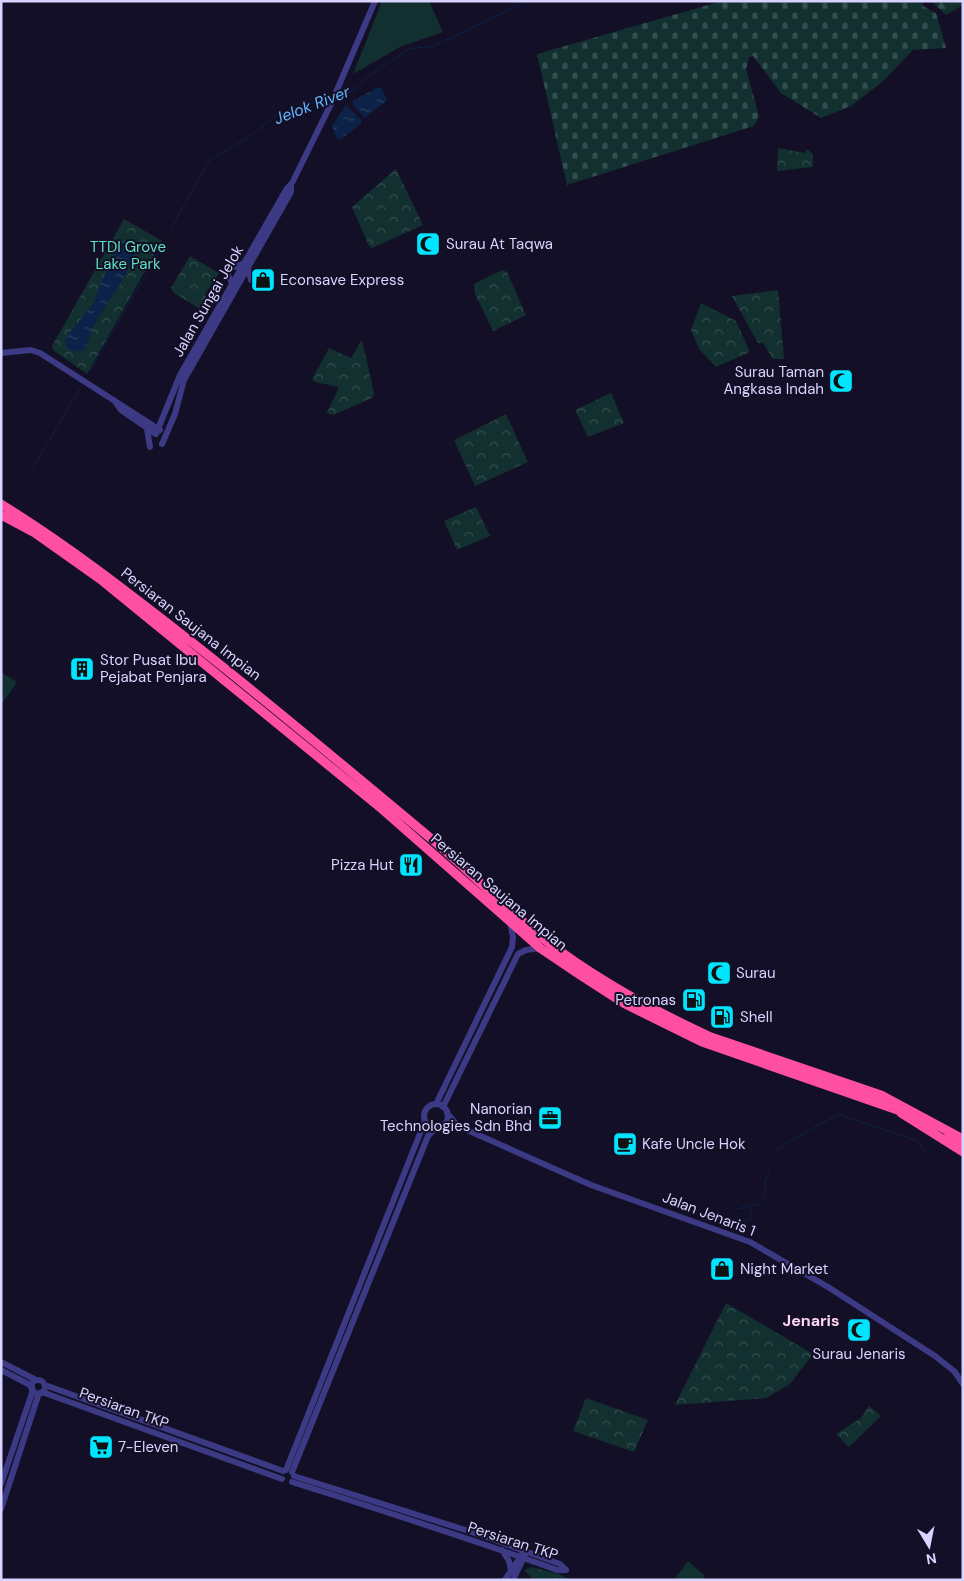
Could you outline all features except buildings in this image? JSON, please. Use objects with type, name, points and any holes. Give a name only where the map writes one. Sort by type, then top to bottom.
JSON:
[{"type":"highway","points":[[1,504],[102,576]]},
{"type":"highway","points":[[1,515],[80,559]]},
{"type":"highway","name":"Persiaran Saujana Impian","points":[[102,576],[387,814],[397,828],[412,842],[429,855],[439,858],[540,948],[625,1004],[702,1042],[894,1108],[959,1140]]},
{"type":"highway","name":"Persiaran Saujana Impian","points":[[102,576],[315,739],[433,840],[544,939],[582,966],[651,1009],[711,1037],[864,1088],[909,1108],[959,1140]]},
{"type":"highway","points":[[959,1140],[963,1152]]},
{"type":"highway","points":[[952,1157],[959,1140]]},
{"type":"street","name":"Jalan Sungai Jelok","points":[[235,284],[180,375],[159,432],[162,444],[172,422],[184,380],[245,266],[291,192],[291,186],[331,104],[375,1]]},
{"type":"street","points":[[245,266],[250,282],[235,284],[226,268],[245,266]]},
{"type":"street","points":[[1,353],[31,350],[40,353],[159,432],[172,422]]},
{"type":"street","points":[[147,424],[158,421],[164,416]]},
{"type":"street","points":[[147,424],[150,435],[150,447]]},
{"type":"street","points":[[271,1467],[285,1465],[290,1458],[425,1121],[426,1110],[436,1104],[512,947],[514,937],[510,922]]},
{"type":"street","points":[[288,1475],[297,1461],[428,1136],[447,1119],[445,1110],[518,954],[526,950],[540,948]]},
{"type":"street","points":[[436,1104],[445,1110],[458,1126]]},
{"type":"street","points":[[425,1121],[430,1126],[458,1126]]},
{"type":"street","name":"Jalan Jenaris 1","points":[[458,1126],[591,1185],[750,1242],[828,1287],[935,1356],[954,1371],[963,1384]]},
{"type":"street","name":"Persiaran TKP","points":[[1,1362],[36,1388]]},
{"type":"street","name":"Persiaran TKP","points":[[1,1370],[36,1388],[288,1475],[436,1530],[501,1549],[523,1555],[560,1564],[566,1570],[557,1570],[523,1555],[288,1475],[271,1467],[45,1385],[42,1381],[36,1388]]},
{"type":"street","points":[[1,1484],[36,1388]]},
{"type":"street","points":[[1,1509],[36,1388]]},
{"type":"street","points":[[288,1475],[290,1458]]},
{"type":"street","points":[[297,1461],[301,1472],[310,1481]]},
{"type":"street","points":[[501,1549],[514,1572]]},
{"type":"street","points":[[513,1580],[514,1572],[523,1555]]},
{"type":"street","points":[[505,1580],[514,1572],[536,1562]]},
{"type":"green space","points":[[382,1],[429,1],[443,32],[400,47],[353,74]]},
{"type":"green space","points":[[722,1],[922,1],[923,6],[936,13],[946,48],[913,50],[881,83],[851,106],[821,118],[781,93],[753,56],[749,57],[746,69],[759,116],[754,126],[567,185],[537,54]]},
{"type":"green space","points":[[931,1],[963,1],[963,5],[946,15]]},
{"type":"green space","points":[[778,148],[805,153],[806,150],[809,150],[813,155],[813,167],[777,171]]},
{"type":"green space","points":[[396,169],[423,225],[372,248],[369,246],[352,207]]},
{"type":"green space","name":"TTDI Grove Lake Park","points":[[124,219],[162,241],[87,374],[53,350],[52,346]]},
{"type":"green space","points":[[190,256],[219,273],[205,294],[206,300],[200,309],[174,293],[171,288]]},
{"type":"green space","points":[[502,270],[507,272],[526,315],[493,331],[475,294],[474,284]]},
{"type":"green space","points":[[778,290],[784,359],[773,359],[763,343],[758,343],[732,296]]},
{"type":"green space","points":[[701,303],[736,321],[750,352],[716,367],[699,349],[691,330]]},
{"type":"green space","points":[[362,340],[374,393],[372,398],[333,415],[327,413],[339,387],[315,382],[312,379],[329,348],[351,358]]},
{"type":"green space","points":[[611,393],[624,423],[588,437],[575,410]]},
{"type":"green space","points":[[506,414],[528,462],[475,486],[454,440]]},
{"type":"green space","points":[[476,507],[490,536],[457,550],[444,521]]},
{"type":"green space","points":[[1,672],[17,682],[1,705]]},
{"type":"green space","points":[[726,1303],[813,1354],[790,1384],[766,1398],[675,1405]]},
{"type":"green space","points":[[586,1398],[648,1420],[634,1452],[573,1431]]},
{"type":"green space","points":[[869,1406],[881,1416],[849,1447],[836,1434],[861,1418]]},
{"type":"green space","points":[[688,1561],[705,1576],[702,1580],[674,1580]]},
{"type":"green space","points":[[532,1567],[559,1574],[571,1580],[534,1580],[524,1570]]},
{"type":"water","points":[[378,87],[382,89],[387,100],[365,118],[353,105],[353,101]]},
{"type":"water","points":[[346,105],[361,120],[361,124],[341,139],[337,139],[332,126]]},
{"type":"water","points":[[128,239],[137,243],[134,257],[124,278],[92,330],[86,348],[77,351],[67,348],[65,341],[68,335],[94,303],[99,287],[119,245]]},
{"type":"waterway","name":"Jelok River","points":[[336,96],[351,92],[369,76],[409,49],[434,46],[528,1]]},
{"type":"waterway","points":[[172,227],[209,161],[256,132],[275,116],[293,108],[330,98]]},
{"type":"waterway","points":[[90,371],[162,246]]},
{"type":"waterway","points":[[31,471],[80,388]]},
{"type":"waterway","points":[[777,1149],[840,1113],[846,1117],[919,1142],[926,1154]]},
{"type":"waterway","points":[[737,1209],[759,1204],[765,1197],[765,1182],[771,1166]]},
{"type":"waterway","points":[[732,1224],[750,1220],[752,1216],[750,1208]]},
{"type":"place","name":"Surau At Taqwa","points":[[428,244]]},
{"type":"place","name":"Econsave Express","points":[[263,280]]},
{"type":"place","name":"Surau Taman Angkasa Indah","points":[[841,381]]},
{"type":"place","name":"Stor Pusat Ibu Pejabat Penjara","points":[[82,669]]},
{"type":"place","name":"Pizza Hut","points":[[411,865]]},
{"type":"place","name":"Surau","points":[[719,973]]},
{"type":"place","name":"Petronas","points":[[694,1000]]},
{"type":"place","name":"Shell","points":[[722,1017]]},
{"type":"place","name":"Nanorian Technologies Sdn Bhd","points":[[550,1118]]},
{"type":"place","name":"Kafe Uncle Hok","points":[[625,1144]]},
{"type":"place","name":"Night Market","points":[[722,1269]]},
{"type":"place","name":"Surau Jenaris","points":[[859,1330]]},
{"type":"place","name":"7-Eleven","points":[[101,1447]]},
{"type":"district","name":"Jenaris","points":[[811,1320]]}]
